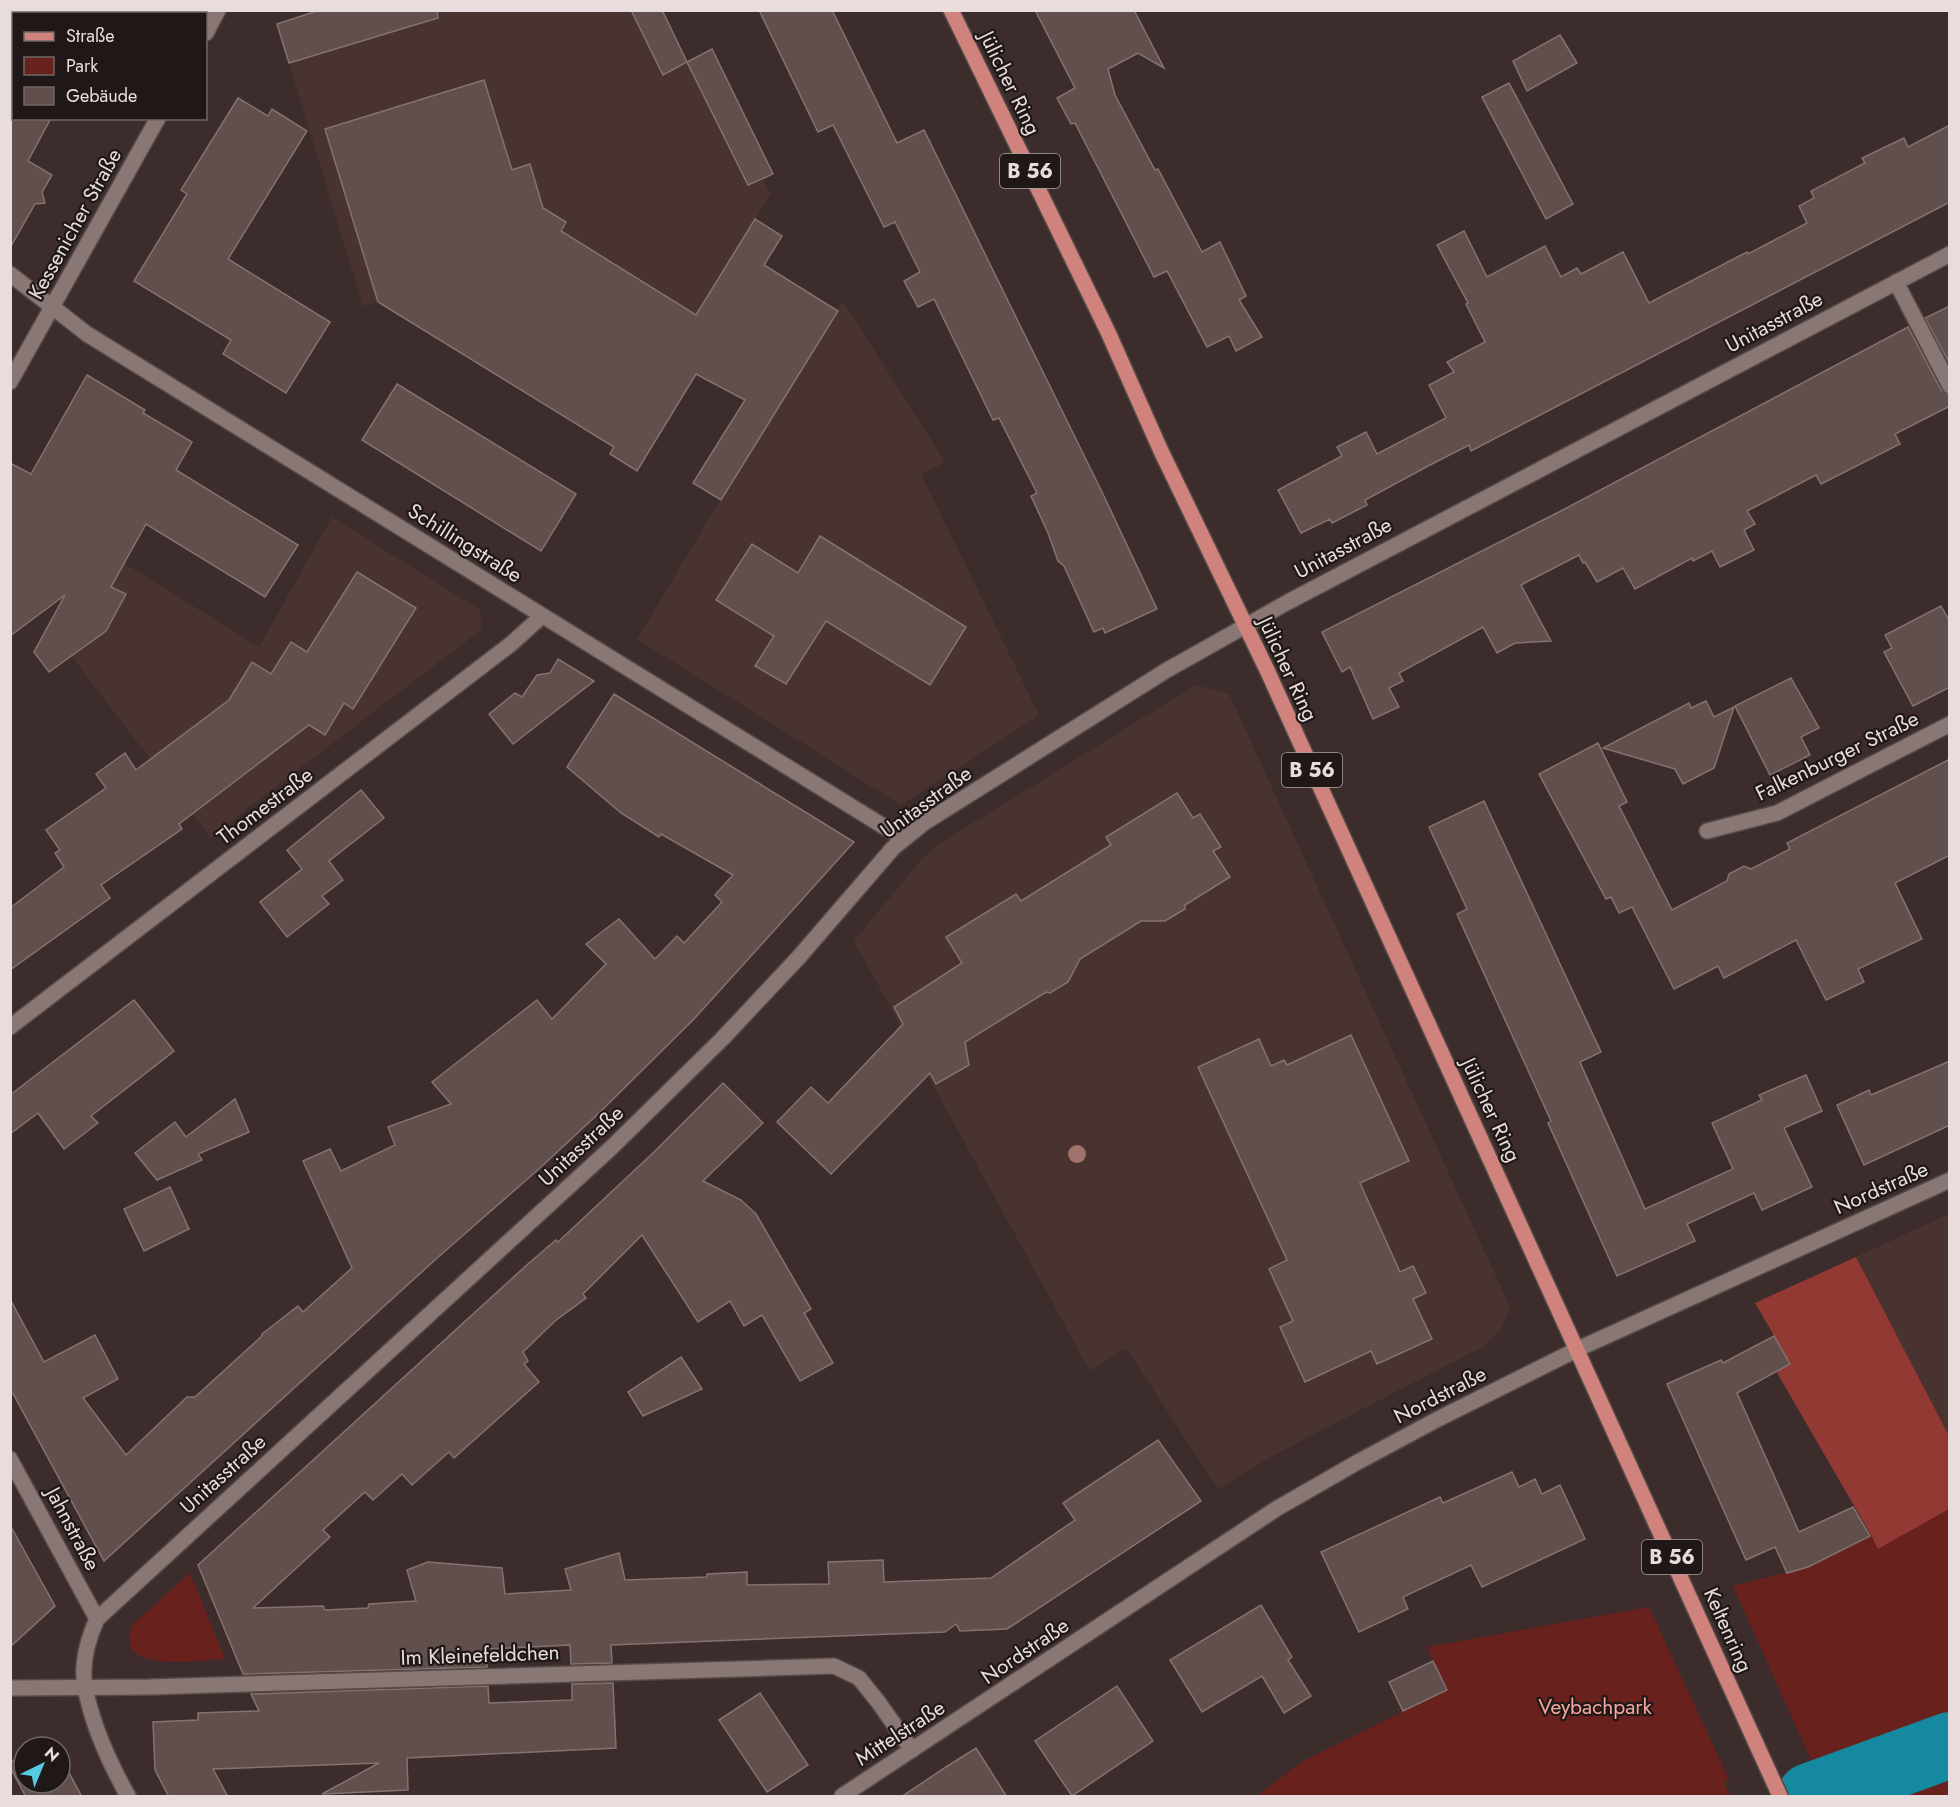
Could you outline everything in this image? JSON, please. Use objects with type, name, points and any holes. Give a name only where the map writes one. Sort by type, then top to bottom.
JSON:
[{"type":"main road","name":"Jülicher Ring","points":[[951,10],[1108,332],[1161,451],[1267,670],[1578,1349]]},
{"type":"main road","name":"Keltenring","points":[[1578,1349],[1780,1797]]},
{"type":"street","points":[[207,31],[218,10]]},
{"type":"street","name":"Kessenicher Straße","points":[[10,382],[157,120]]},
{"type":"street","name":"Unitasstraße","points":[[85,1686],[85,1658],[89,1636],[97,1618],[611,1149],[723,1038],[904,838],[1167,670],[1317,585],[1950,254]]},
{"type":"street","name":"Schillingstraße","points":[[10,274],[87,334],[904,838]]},
{"type":"street","points":[[1896,282],[1950,386]]},
{"type":"street","name":"Thomestraße","points":[[10,1028],[511,644],[542,616]]},
{"type":"street","name":"Falkenburger Straße","points":[[1707,831],[1777,813],[1950,724]]},
{"type":"street","name":"Nordstraße","points":[[982,1704],[1276,1509],[1356,1463],[1578,1349],[1950,1180]]},
{"type":"street","name":"Jahnstraße","points":[[10,1459],[97,1618]]},
{"type":"street","name":"Im Kleinefeldchen","points":[[10,1688],[161,1686],[834,1666],[859,1678],[912,1750]]},
{"type":"street","points":[[85,1686],[109,1760],[128,1797]]},
{"type":"street","name":"Mittelstraße","points":[[842,1797],[982,1704]]},
{"type":"shaded area","points":[[429,10],[662,11],[687,61],[702,54],[708,67],[718,62],[773,173],[763,179],[771,194],[614,447],[379,302],[363,306],[289,63],[376,37]]},
{"type":"shaded area","points":[[843,301],[945,462],[921,474],[1039,715],[901,805],[637,639]]},
{"type":"shaded area","points":[[332,517],[480,610],[482,629],[210,837],[72,657],[124,563],[259,647]]},
{"type":"shaded area","points":[[1196,685],[1229,694],[1510,1307],[1501,1330],[1484,1346],[1274,1455],[1218,1489],[1126,1348],[1090,1371],[854,941],[922,859],[936,846]]},
{"type":"shaded area","points":[[1949,1214],[1949,1436],[1856,1257]]},
{"type":"shaded area","points":[[1856,1257],[1949,1436],[1949,1509],[1878,1549],[1776,1371],[1790,1363],[1755,1303]]},
{"type":"green space","points":[[1949,1509],[1949,1796],[1827,1796],[1733,1586],[1808,1567],[1871,1535],[1878,1549]]},
{"type":"green space","points":[[190,1573],[225,1659],[178,1662],[145,1658],[134,1651],[129,1640],[133,1624]]},
{"type":"green space","name":"Veybachpark","points":[[1649,1607],[1729,1780],[1724,1782],[1730,1796],[1257,1796],[1303,1761],[1447,1690],[1427,1647]]},
{"type":"building","points":[[320,10],[437,10],[438,18],[289,63],[277,24]]},
{"type":"building","points":[[631,10],[662,10],[687,62],[663,75]]},
{"type":"building","points":[[759,10],[832,10],[897,143],[924,130],[1157,609],[1105,633],[1103,628],[1094,632],[1064,566],[1058,561],[1031,496],[1037,493],[999,418],[993,420],[934,299],[918,307],[904,281],[920,272],[895,222],[884,227],[833,125],[818,132]]},
{"type":"building","points":[[1035,10],[1134,10],[1164,68],[1138,53],[1108,69],[1115,95],[1202,252],[1220,242],[1246,296],[1239,300],[1262,337],[1236,351],[1229,336],[1207,347],[1167,271],[1154,277],[1075,123],[1071,124],[1057,98],[1075,88]]},
{"type":"building","points":[[1560,35],[1577,63],[1527,91],[1513,61]]},
{"type":"building","points":[[712,49],[773,174],[748,185],[687,62]]},
{"type":"building","points":[[484,80],[512,170],[530,164],[543,208],[566,222],[561,231],[696,315],[755,219],[782,236],[764,265],[838,311],[721,500],[693,483],[745,400],[696,374],[637,471],[610,454],[614,447],[378,302],[325,129]]},
{"type":"building","points":[[1509,83],[1573,204],[1546,219],[1482,97]]},
{"type":"building","points":[[238,98],[268,116],[272,109],[307,131],[228,259],[330,322],[286,393],[223,354],[231,340],[134,281],[187,194],[181,190]]},
{"type":"building","points":[[10,118],[12,120],[50,120],[28,161],[52,175],[42,192],[45,203],[35,204],[10,248]]},
{"type":"building","points":[[1950,125],[1950,202],[1471,451],[1469,445],[1430,465],[1365,500],[1367,505],[1332,523],[1330,519],[1301,533],[1278,490],[1342,456],[1337,447],[1366,432],[1377,454],[1446,418],[1429,385],[1454,372],[1447,362],[1485,342],[1466,304],[1468,303],[1437,245],[1464,231],[1487,277],[1545,246],[1561,277],[1577,268],[1581,274],[1623,252],[1649,303],[1807,223],[1799,206],[1814,198],[1811,191],[1865,163],[1862,158],[1904,138],[1908,147]]},
{"type":"building","points":[[1950,306],[1950,364],[1925,318]]},
{"type":"building","points":[[1908,327],[1941,390],[1950,396],[1950,406],[1895,434],[1900,444],[1821,484],[1816,475],[1747,511],[1755,524],[1744,530],[1754,550],[1720,567],[1712,551],[1693,561],[1692,558],[1635,589],[1623,568],[1597,582],[1579,555],[1521,585],[1551,641],[1515,643],[1497,653],[1483,627],[1399,673],[1403,681],[1389,688],[1399,707],[1373,719],[1350,667],[1342,672],[1322,632],[1557,513]]},
{"type":"building","points":[[87,375],[145,410],[143,413],[192,442],[176,470],[298,545],[265,597],[146,524],[111,587],[126,594],[106,631],[49,672],[34,652],[65,595],[10,636],[10,463],[31,474]]},
{"type":"building","points":[[397,384],[576,494],[541,551],[362,440]]},
{"type":"building","points":[[820,536],[966,627],[930,685],[826,621],[786,684],[755,666],[774,636],[716,600],[752,544],[798,573]]},
{"type":"building","points":[[357,572],[416,608],[353,709],[344,703],[325,735],[309,725],[179,824],[182,829],[101,885],[110,898],[10,970],[10,908],[64,867],[55,853],[60,850],[46,830],[106,788],[96,774],[125,753],[136,770],[229,700],[252,662],[271,674],[291,642],[307,652]]},
{"type":"building","points":[[1941,606],[1950,622],[1950,687],[1913,706],[1884,652],[1892,648],[1885,635]]},
{"type":"building","points":[[558,659],[594,681],[513,744],[489,714],[515,693],[522,697],[537,675],[550,673]]},
{"type":"building","points":[[1791,678],[1819,728],[1801,737],[1810,755],[1770,775],[1735,706]]},
{"type":"building","points":[[614,694],[854,842],[694,1019],[599,1113],[104,1561],[10,1388],[10,1299],[44,1362],[95,1335],[118,1379],[83,1398],[126,1455],[187,1397],[195,1397],[262,1334],[298,1306],[303,1312],[352,1268],[303,1161],[330,1149],[341,1171],[395,1145],[388,1127],[451,1104],[432,1082],[537,1000],[552,1019],[606,964],[586,944],[619,919],[655,959],[677,936],[684,943],[722,902],[715,895],[733,875],[661,834],[659,837],[621,813],[567,767]]},
{"type":"building","points":[[1706,701],[1714,717],[1734,707],[1714,768],[1683,784],[1675,769],[1603,748],[1689,703],[1691,708]]},
{"type":"building","points":[[1598,743],[1627,802],[1619,806],[1672,910],[1727,881],[1729,874],[1744,866],[1751,869],[1790,849],[1787,843],[1950,759],[1950,855],[1895,883],[1922,939],[1858,969],[1864,982],[1826,1000],[1796,940],[1724,978],[1718,966],[1674,989],[1632,907],[1619,913],[1611,897],[1606,899],[1539,774]]},
{"type":"building","points":[[361,790],[384,818],[329,861],[343,880],[322,896],[329,904],[287,937],[260,902],[302,869],[287,850]]},
{"type":"building","points":[[1177,793],[1193,818],[1200,814],[1221,847],[1213,851],[1230,877],[1185,905],[1185,909],[1165,921],[1141,921],[1080,959],[1068,982],[1050,993],[1046,992],[965,1042],[969,1065],[936,1084],[930,1073],[831,1174],[777,1122],[811,1087],[828,1103],[903,1024],[894,1007],[962,963],[946,937],[1016,894],[1021,901],[1111,845],[1106,837]]},
{"type":"building","points":[[1484,801],[1601,1052],[1580,1062],[1645,1209],[1733,1169],[1712,1123],[1762,1100],[1759,1095],[1806,1075],[1822,1111],[1784,1128],[1812,1187],[1762,1210],[1754,1193],[1687,1224],[1695,1241],[1617,1276],[1548,1123],[1551,1121],[1457,914],[1467,909],[1429,827]]},
{"type":"building","points":[[134,1000],[174,1051],[91,1116],[98,1123],[64,1149],[38,1113],[10,1134],[10,1095]]},
{"type":"building","points":[[1351,1035],[1409,1161],[1360,1183],[1400,1272],[1413,1266],[1426,1293],[1413,1299],[1432,1339],[1377,1364],[1371,1351],[1305,1382],[1280,1327],[1293,1321],[1269,1269],[1287,1260],[1198,1067],[1259,1039],[1271,1066],[1284,1060],[1287,1065]]},
{"type":"building","points":[[1950,1061],[1950,1125],[1864,1165],[1837,1105],[1869,1090],[1871,1095]]},
{"type":"building","points":[[723,1083],[763,1123],[703,1181],[741,1200],[756,1214],[811,1309],[804,1313],[833,1363],[800,1381],[762,1315],[744,1326],[730,1301],[698,1322],[642,1235],[583,1294],[586,1298],[555,1321],[523,1352],[528,1361],[524,1364],[539,1382],[454,1458],[449,1452],[412,1485],[402,1474],[373,1500],[365,1492],[323,1530],[330,1537],[253,1608],[323,1606],[325,1610],[368,1608],[369,1604],[416,1601],[407,1570],[428,1562],[502,1568],[505,1594],[571,1590],[565,1569],[619,1553],[625,1580],[707,1577],[707,1574],[747,1572],[747,1585],[829,1584],[828,1562],[883,1560],[884,1582],[991,1578],[1075,1520],[1063,1503],[1158,1440],[1201,1501],[1007,1629],[960,1631],[956,1624],[945,1632],[611,1645],[612,1663],[571,1664],[570,1645],[487,1649],[487,1667],[243,1674],[198,1565],[529,1263],[556,1240],[558,1242],[654,1152]]},
{"type":"building","points":[[235,1099],[249,1132],[198,1154],[202,1160],[157,1180],[135,1153],[175,1122],[186,1137]]},
{"type":"building","points":[[170,1187],[189,1229],[144,1251],[124,1209]]},
{"type":"building","points":[[1774,1336],[1790,1364],[1737,1393],[1799,1532],[1853,1507],[1870,1536],[1808,1567],[1787,1573],[1775,1547],[1746,1560],[1667,1384],[1721,1360],[1723,1363]]},
{"type":"building","points":[[681,1357],[702,1389],[643,1416],[628,1392]]},
{"type":"building","points":[[1512,1472],[1519,1487],[1535,1479],[1542,1494],[1560,1485],[1585,1539],[1482,1587],[1471,1565],[1403,1597],[1408,1609],[1359,1632],[1321,1552],[1440,1497],[1443,1503]]},
{"type":"building","points":[[10,1525],[55,1606],[10,1647]]},
{"type":"building","points":[[1261,1605],[1292,1657],[1288,1660],[1311,1696],[1284,1713],[1262,1676],[1202,1712],[1170,1660]]},
{"type":"building","points":[[1433,1661],[1447,1690],[1403,1711],[1389,1682]]},
{"type":"building","points":[[613,1683],[616,1748],[407,1758],[408,1790],[322,1794],[379,1763],[213,1769],[228,1797],[169,1797],[155,1770],[153,1722],[198,1720],[198,1713],[259,1711],[251,1694],[488,1686],[489,1703],[572,1700],[572,1684]]},
{"type":"building","points":[[1117,1686],[1153,1741],[1072,1796],[1035,1741]]},
{"type":"building","points":[[760,1693],[808,1765],[767,1792],[719,1720]]},
{"type":"building","points":[[976,1748],[1007,1797],[901,1797],[946,1767]]},
{"type":"building","points":[[72,1778],[82,1797],[26,1797],[25,1795],[72,1795]]},
{"type":"waterway","points":[[1810,1796],[1950,1745]]}]
